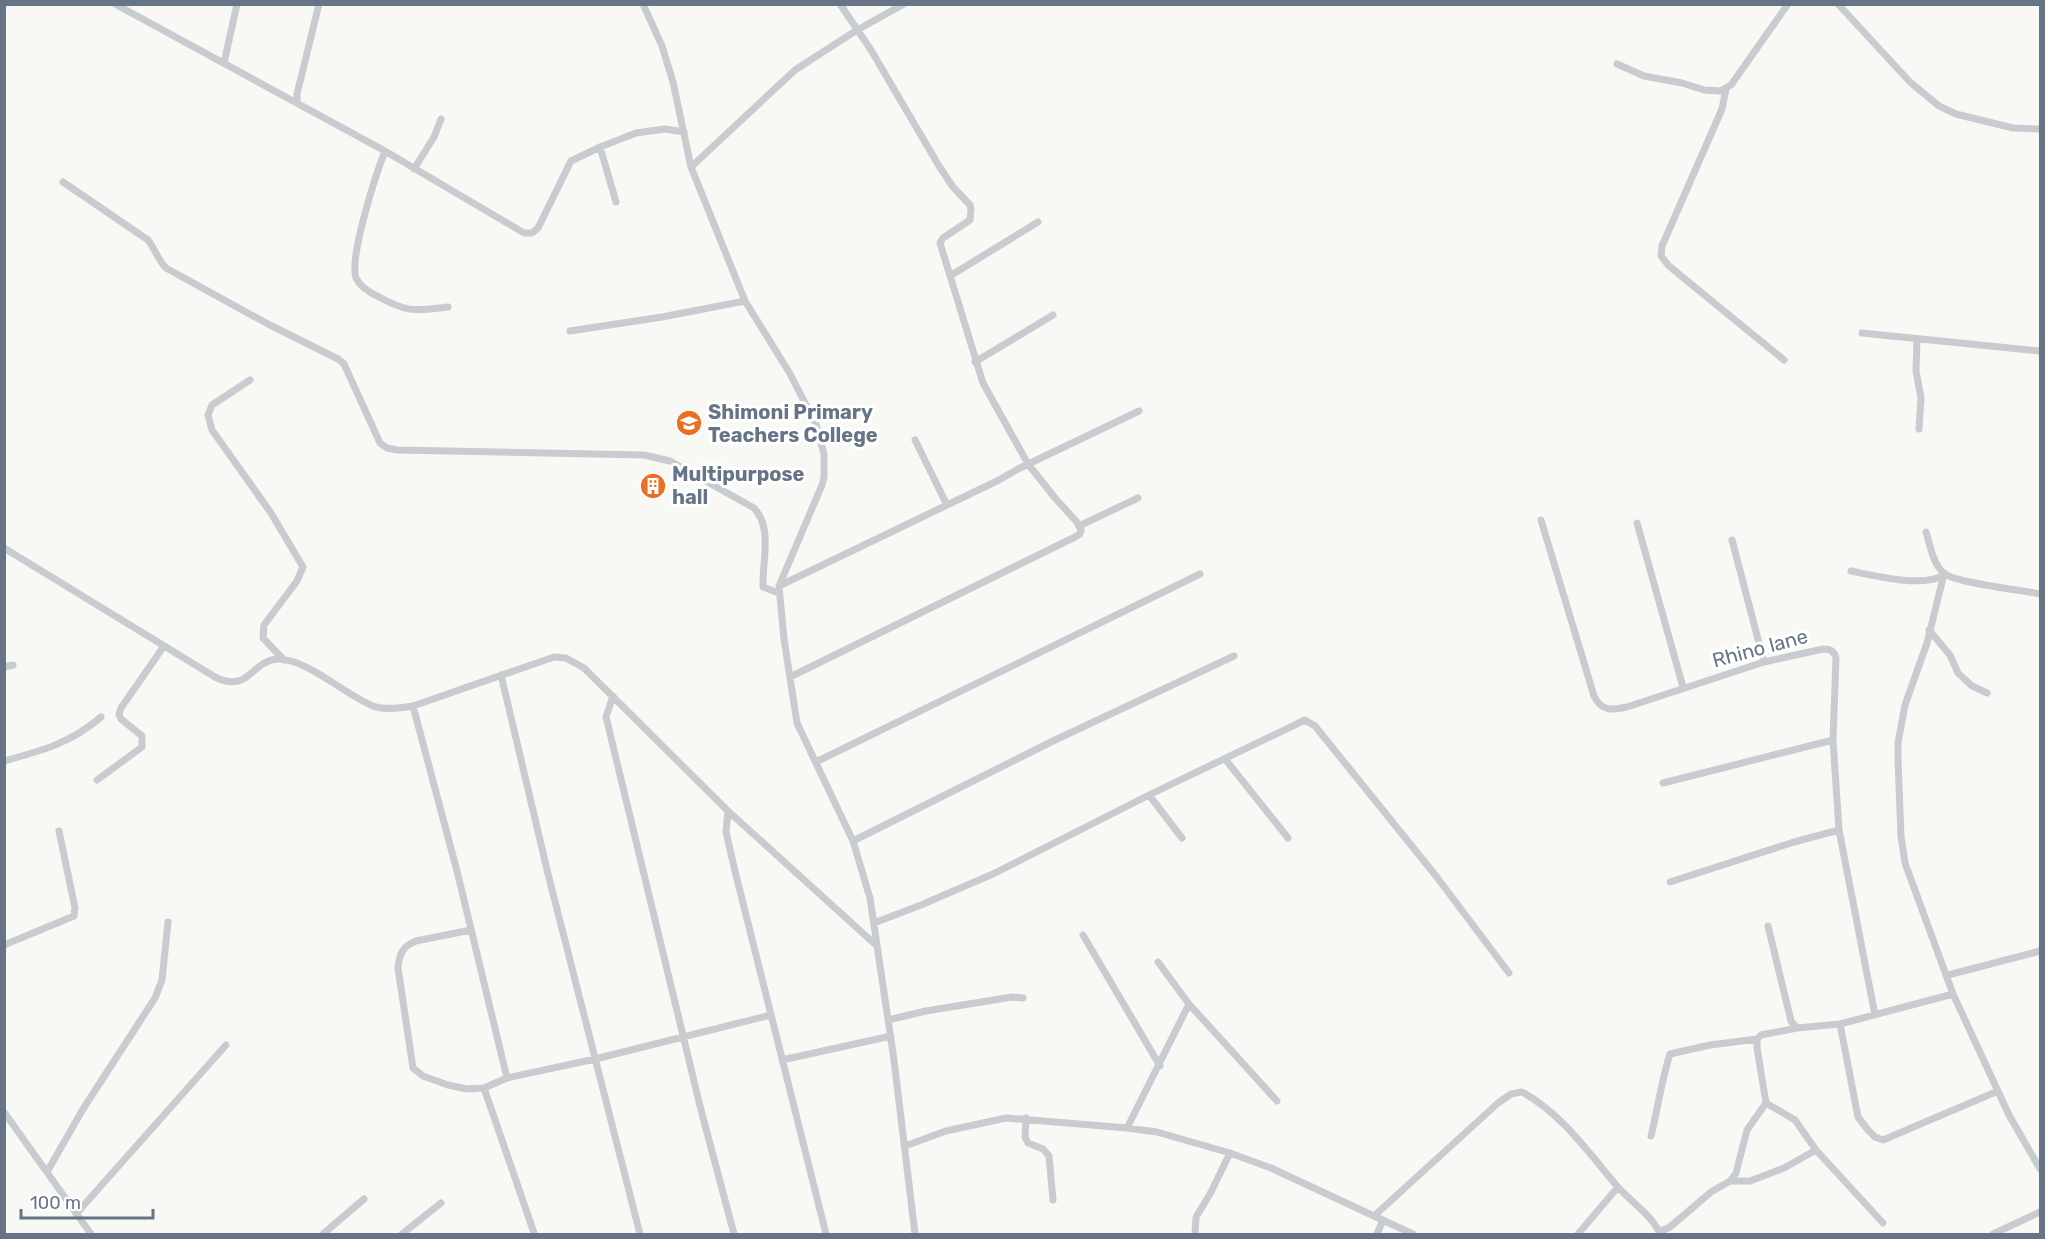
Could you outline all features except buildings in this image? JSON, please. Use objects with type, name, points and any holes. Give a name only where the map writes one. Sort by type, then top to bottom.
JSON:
[{"type":"street","points":[[115,4],[385,151],[528,234],[538,228],[568,164],[600,147],[636,133],[665,129],[684,132]]},
{"type":"street","points":[[224,63],[237,4]]},
{"type":"street","points":[[297,103],[319,4]]},
{"type":"street","points":[[643,4],[662,46],[673,82],[691,167],[745,301],[804,400],[818,431],[824,454],[822,485],[779,590],[797,723],[853,841],[870,898],[891,1036],[915,1234]]},
{"type":"street","points":[[790,677],[1080,534],[1079,526],[1028,464],[982,383],[940,243],[943,238],[970,220],[970,205],[953,187],[939,166],[888,78],[840,4]]},
{"type":"street","points":[[691,167],[795,69],[904,4]]},
{"type":"street","points":[[1617,64],[1644,76],[1713,92],[1726,88],[1731,85],[1788,4]]},
{"type":"street","points":[[1838,4],[1910,82],[1939,106],[1956,114],[2013,128],[2040,129]]},
{"type":"street","points":[[1726,88],[1722,109],[1662,246],[1661,256],[1669,266],[1784,360]]},
{"type":"street","points":[[414,169],[434,137],[441,119]]},
{"type":"street","points":[[600,147],[616,202]]},
{"type":"street","points":[[385,151],[370,194],[360,237],[355,271],[357,280],[362,288],[400,309],[414,311],[448,307]]},
{"type":"street","points":[[63,182],[148,240],[157,252],[160,262],[166,268],[338,359],[344,364],[380,443],[387,448],[644,455],[670,461],[754,508],[762,517],[765,529],[763,587],[779,590],[1028,464],[1139,411]]},
{"type":"street","points":[[950,276],[1038,222]]},
{"type":"street","points":[[570,331],[745,301]]},
{"type":"street","points":[[975,362],[1053,315]]},
{"type":"street","points":[[1862,333],[2040,351]]},
{"type":"street","points":[[1917,339],[1916,371],[1921,398],[1919,429]]},
{"type":"street","points":[[250,380],[212,405],[208,415],[212,430],[271,513],[303,567],[297,581],[264,625],[263,638],[284,660]]},
{"type":"street","points":[[915,440],[947,505]]},
{"type":"street","points":[[1079,526],[1138,498]]},
{"type":"street","name":"Rhino lane","points":[[1541,520],[1598,705],[1605,709],[1627,707],[1764,662],[1823,649],[1832,650],[1835,653],[1833,740],[1839,830],[1875,1015]]},
{"type":"street","points":[[1637,523],[1683,687]]},
{"type":"street","points":[[1926,532],[1936,562],[1944,575],[2040,594]]},
{"type":"street","points":[[1732,540],[1764,662]]},
{"type":"street","points":[[4,548],[215,677],[229,682],[243,679],[269,661],[284,660],[305,667],[375,706],[396,708],[413,706],[554,657],[566,658],[584,668],[728,811],[877,946]]},
{"type":"street","points":[[1851,571],[1885,578],[1924,581],[1936,580],[1944,575]]},
{"type":"street","points":[[816,762],[1200,574]]},
{"type":"street","points":[[1944,575],[1927,643],[1905,705],[1898,743],[1901,837],[1909,876],[1948,975],[1953,994],[2009,1115],[2040,1169]]},
{"type":"street","points":[[1929,630],[1950,655],[1958,673],[1972,686],[1987,693]]},
{"type":"street","points":[[97,780],[142,747],[142,736],[119,714],[164,646]]},
{"type":"street","points":[[853,841],[1053,741],[1234,656]]},
{"type":"street","points":[[4,667],[13,665]]},
{"type":"street","points":[[501,675],[640,1234]]},
{"type":"street","points":[[613,696],[606,717],[734,1234]]},
{"type":"street","points":[[413,706],[507,1078]]},
{"type":"street","points":[[4,761],[76,737],[101,717]]},
{"type":"street","points":[[874,922],[921,905],[993,874],[1305,720],[1310,721],[1436,876],[1509,973]]},
{"type":"street","points":[[1663,783],[1833,740]]},
{"type":"street","points":[[1225,759],[1288,838]]},
{"type":"street","points":[[1149,795],[1182,838]]},
{"type":"street","points":[[728,811],[726,832],[826,1234]]},
{"type":"street","points":[[1670,882],[1839,830]]},
{"type":"street","points":[[4,945],[74,916],[75,908],[59,831]]},
{"type":"street","points":[[47,1172],[89,1100],[155,998],[162,980],[168,922]]},
{"type":"street","points":[[1768,926],[1791,1021],[1797,1028]]},
{"type":"street","points":[[471,930],[438,935],[409,944],[399,956],[398,968],[413,1068],[423,1076],[448,1085],[467,1089],[484,1088],[507,1078],[595,1059],[771,1015]]},
{"type":"street","points":[[1083,934],[1160,1066]]},
{"type":"street","points":[[1948,975],[2040,951]]},
{"type":"street","points":[[1158,962],[1189,1004],[1277,1101]]},
{"type":"street","points":[[1652,1136],[1658,1111],[1660,1086],[1670,1054],[1710,1045],[1757,1039],[1761,1035],[1797,1028],[1840,1024],[1953,994]]},
{"type":"street","points":[[888,1020],[926,1011],[1012,997],[1023,998]]},
{"type":"street","points":[[1127,1128],[1189,1004]]},
{"type":"street","points":[[1840,1024],[1858,1117],[1875,1137],[1883,1140],[1998,1092]]},
{"type":"street","points":[[782,1060],[891,1036]]},
{"type":"street","points":[[1374,1216],[1498,1102],[1517,1092],[1545,1107],[1598,1161],[1659,1233],[1670,1227],[1711,1192],[1730,1181],[1737,1173],[1747,1130],[1766,1103],[1757,1039]]},
{"type":"street","points":[[76,1214],[226,1045]]},
{"type":"street","points":[[484,1088],[534,1233]]},
{"type":"street","points":[[1766,1103],[1795,1119],[1816,1150],[1883,1223]]},
{"type":"street","points":[[4,1112],[91,1234]]},
{"type":"street","points":[[905,1146],[946,1131],[1006,1118],[1026,1118],[1157,1132],[1230,1153],[1271,1168],[1413,1234]]},
{"type":"street","points":[[1026,1118],[1025,1137],[1028,1143],[1043,1149],[1049,1156],[1053,1200]]},
{"type":"street","points":[[1730,1181],[1750,1181],[1784,1168],[1816,1150]]},
{"type":"street","points":[[1195,1234],[1196,1217],[1230,1153]]},
{"type":"street","points":[[1578,1234],[1618,1187]]},
{"type":"street","points":[[323,1234],[364,1199]]},
{"type":"street","points":[[402,1234],[441,1203]]},
{"type":"street","points":[[1993,1234],[2040,1212]]},
{"type":"street","points":[[1377,1234],[1383,1220]]},
{"type":"place","name":"Shimoni Primary Teachers College","points":[[689,423]]},
{"type":"place","name":"Multipurpose hall","points":[[653,486]]}]
